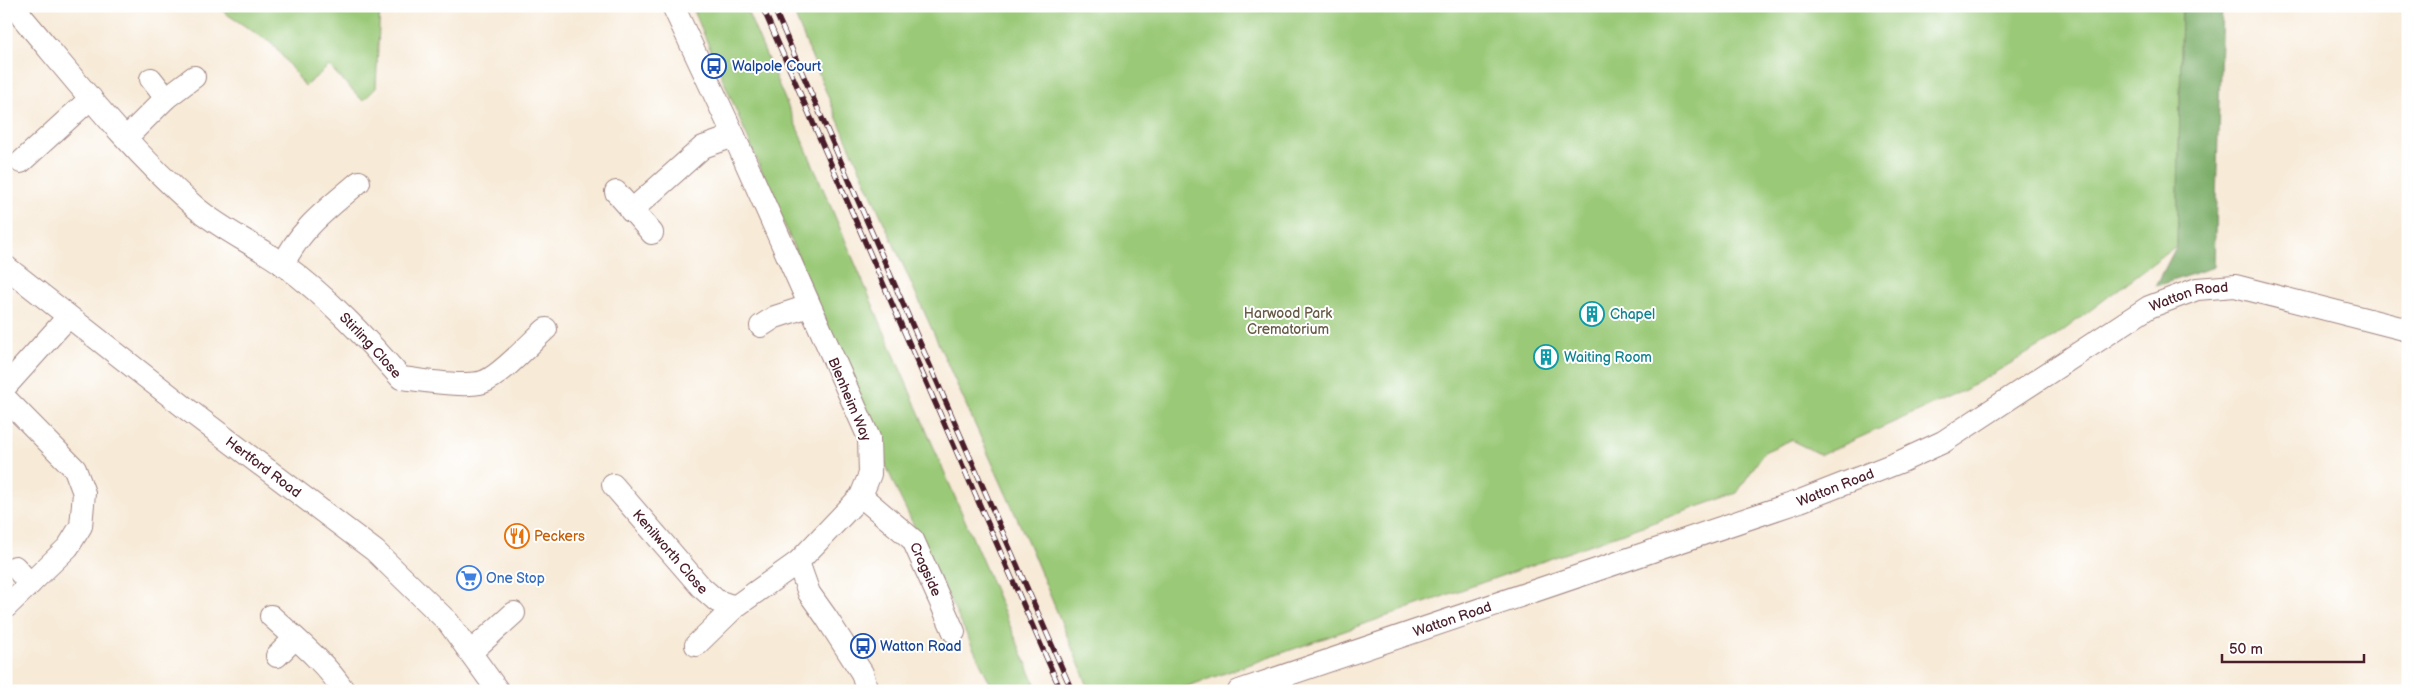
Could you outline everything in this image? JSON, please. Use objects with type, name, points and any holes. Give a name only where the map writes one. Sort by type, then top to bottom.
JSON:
[{"type":"street","name":"Stirling Close","points":[[17,6],[22,16],[91,98],[160,175],[197,209],[283,264],[351,322],[401,378],[470,384],[483,382],[498,373],[546,329]]},
{"type":"street","name":"Blenheim Way","points":[[673,6],[734,136],[869,438],[870,474],[861,496],[798,562]]},
{"type":"street","points":[[127,138],[166,98],[194,77]]},
{"type":"street","points":[[151,79],[166,98]]},
{"type":"street","points":[[21,162],[56,143],[91,98]]},
{"type":"street","points":[[631,211],[703,146],[734,136]]},
{"type":"street","points":[[283,264],[292,245],[307,227],[359,182]]},
{"type":"street","points":[[616,192],[652,234]]},
{"type":"street","name":"Hertford Road","points":[[6,267],[68,317],[375,551],[448,622],[498,691]]},
{"type":"street","name":"Watton Road","points":[[1239,691],[1800,500],[1902,461],[1942,442],[2149,307],[2197,289],[2235,286],[2408,330]]},
{"type":"street","points":[[761,326],[776,317],[809,306]]},
{"type":"street","points":[[6,386],[68,317]]},
{"type":"street","points":[[6,400],[75,469],[84,493],[81,526],[68,547],[6,607]]},
{"type":"street","name":"Kenilworth Close","points":[[613,485],[701,587],[717,601],[735,607]]},
{"type":"street","name":"Cragside","points":[[861,496],[913,540],[954,632]]},
{"type":"street","points":[[696,645],[735,607],[798,562],[808,593],[826,616],[862,673],[867,691]]},
{"type":"street","points":[[15,567],[30,584]]},
{"type":"street","points":[[471,652],[514,613]]},
{"type":"street","points":[[271,616],[336,679],[344,691]]},
{"type":"street","points":[[277,656],[295,638]]},
{"type":"green space","points":[[218,6],[380,6],[376,88],[363,101],[329,66],[305,86],[274,45],[225,13]]},
{"type":"green space","points":[[692,6],[745,6],[1038,691],[994,691],[896,489]]},
{"type":"green space","name":"Harwood Park Crematorium","points":[[791,6],[1260,6],[1272,10],[1286,6],[2182,6],[2177,245],[2052,339],[1965,390],[1821,455],[1791,440],[1764,452],[1737,493],[1174,691],[1090,691],[1030,547],[836,116]]},
{"type":"green space","points":[[2182,6],[2222,6],[2214,267],[2156,286],[2177,245]]},
{"type":"railway","points":[[762,6],[1061,691]]},
{"type":"railway","points":[[773,6],[1072,691]]},
{"type":"place","name":"Walpole Court","points":[[714,66]]},
{"type":"place","name":"Chapel","points":[[1592,314]]},
{"type":"place","name":"Waiting Room","points":[[1546,357]]},
{"type":"place","name":"Peckers","points":[[517,536]]},
{"type":"place","name":"One Stop","points":[[469,578]]},
{"type":"place","name":"Watton Road","points":[[863,646]]}]
